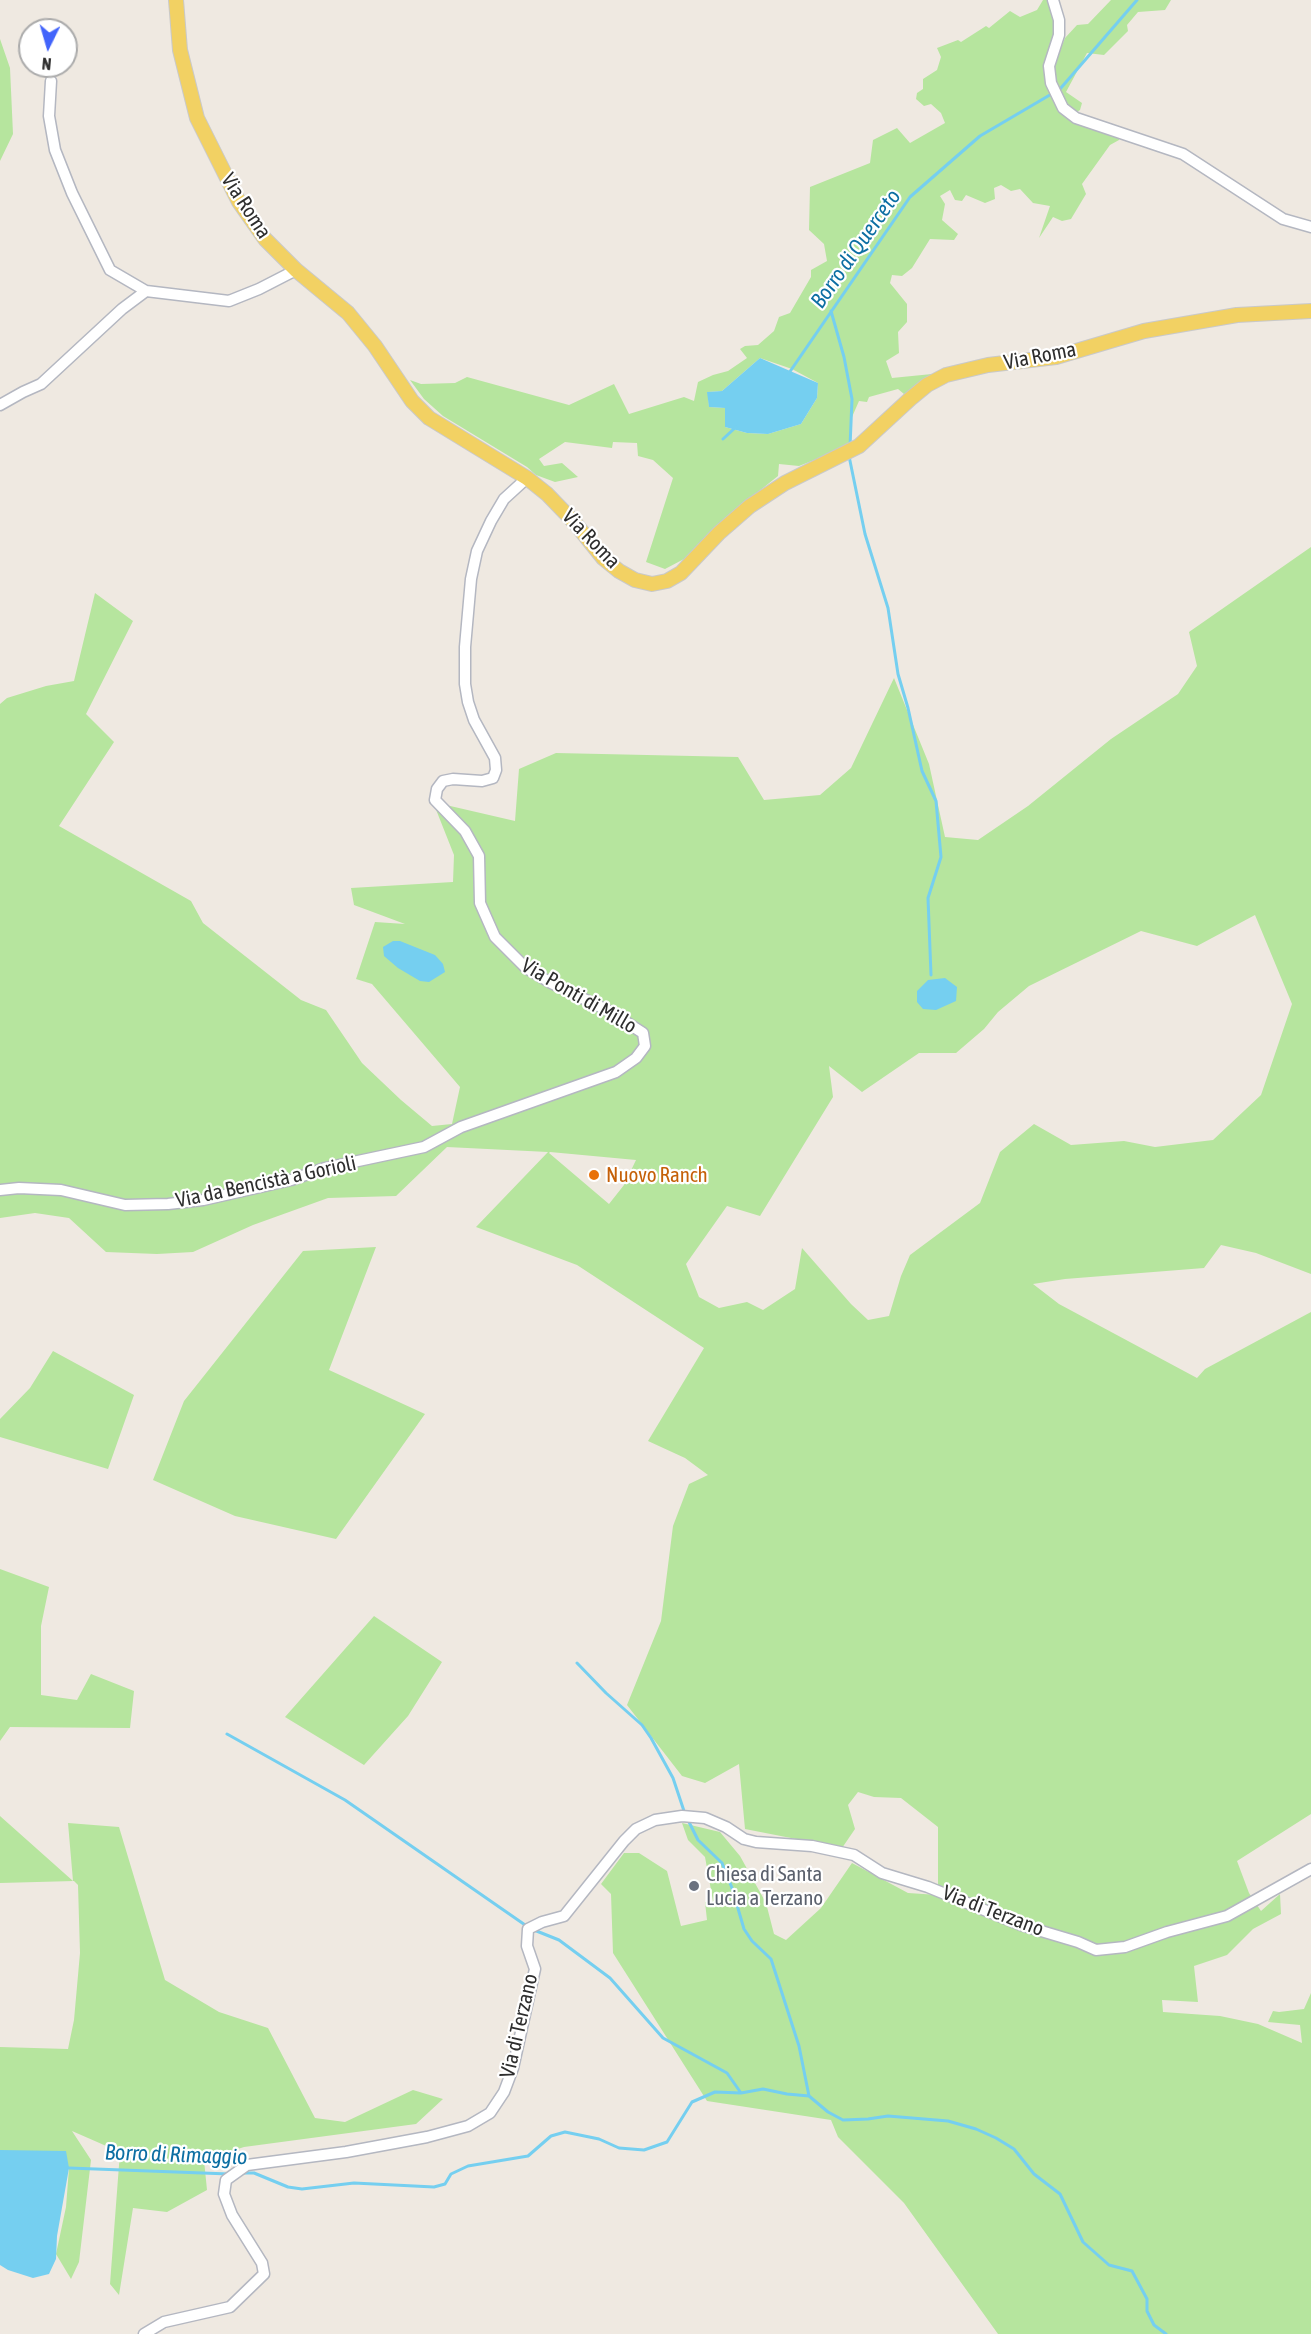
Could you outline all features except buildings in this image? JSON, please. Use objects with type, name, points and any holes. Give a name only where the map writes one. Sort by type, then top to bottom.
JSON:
[{"type":"main road","name":"Via Roma","points":[[176,0],[180,50],[190,96],[206,140],[238,202],[265,239],[296,270],[348,313],[375,346],[412,401],[429,418],[527,478],[547,494],[575,523],[603,558],[635,580],[652,584],[667,581],[681,573],[719,533],[750,506],[785,483],[859,446],[927,385],[946,375],[988,365],[1056,357],[1144,331],[1237,315],[1311,311]]},
{"type":"street","points":[[1053,0],[1059,20],[1059,35],[1049,66],[1050,83],[1063,108],[1076,118],[1183,154],[1283,219],[1311,227]]},
{"type":"street","points":[[51,81],[49,116],[55,150],[72,193],[110,270],[146,291],[229,302],[296,270]]},
{"type":"street","points":[[0,405],[41,384],[122,309],[146,291]]},
{"type":"street","name":"Via Ponti di Millo","points":[[424,1148],[461,1127],[616,1072],[636,1058],[645,1046],[643,1033],[630,1023],[526,968],[495,937],[480,903],[479,856],[465,831],[435,800],[437,789],[442,781],[453,779],[482,781],[492,778],[496,770],[495,758],[468,702],[465,684],[465,647],[471,579],[477,551],[490,521],[504,499],[527,478]]},
{"type":"street","name":"Via da Bencistà a Gorioli","points":[[0,1190],[19,1188],[61,1190],[125,1205],[168,1204],[203,1200],[291,1180],[325,1168],[424,1148]]},
{"type":"street","name":"Via di Terzano","points":[[144,2334],[164,2322],[230,2307],[264,2274],[262,2264],[232,2215],[224,2194],[226,2180],[247,2165],[346,2152],[427,2137],[468,2126],[490,2113],[504,2092],[513,2068],[532,1980],[534,1969],[527,1946],[528,1929],[542,1922],[564,1916],[624,1841],[636,1829],[655,1820],[681,1816],[705,1818],[726,1827],[744,1839],[756,1842],[812,1846],[854,1855],[882,1873],[928,1887],[1021,1925],[1078,1942],[1096,1950],[1125,1947],[1167,1932],[1227,1916],[1311,1869]]},
{"type":"green space","points":[[1043,0],[1053,0],[1059,20],[1059,35],[1049,66],[1050,75],[1065,38],[1077,25],[1088,24],[1111,0],[1171,0],[1165,10],[1138,12],[1127,25],[1128,31],[1104,55],[1087,53],[1066,92],[1082,103],[1077,112],[1073,113],[1069,108],[1066,109],[1076,118],[1119,133],[1119,140],[1110,145],[1082,184],[1086,194],[1071,219],[1062,221],[1053,217],[1039,238],[1050,206],[1033,203],[1020,189],[1011,191],[1001,185],[994,188],[995,199],[985,203],[966,195],[962,201],[955,200],[950,190],[940,196],[945,204],[942,220],[958,234],[954,240],[930,239],[912,268],[902,276],[892,275],[890,283],[907,304],[907,322],[898,332],[899,353],[886,361],[892,378],[932,374],[927,385],[910,399],[898,389],[869,397],[867,402],[859,401],[852,417],[850,446],[799,466],[779,464],[778,476],[748,500],[684,559],[665,569],[646,562],[673,478],[653,460],[638,456],[637,443],[613,442],[612,448],[565,442],[539,459],[544,466],[562,463],[578,477],[555,482],[536,475],[527,467],[443,416],[424,399],[410,380],[421,384],[455,383],[467,377],[569,405],[614,384],[629,414],[684,397],[694,401],[698,382],[728,371],[747,358],[740,349],[745,346],[758,345],[774,331],[779,317],[790,313],[811,277],[811,270],[827,261],[824,244],[809,230],[810,187],[870,163],[873,140],[897,128],[910,143],[945,123],[941,113],[931,104],[924,106],[916,99],[917,93],[923,89],[923,79],[937,70],[941,57],[937,48],[958,40],[961,42],[986,26],[989,28],[1010,11],[1020,17],[1037,10]],"holes":[[[760,358],[792,369],[818,383],[817,398],[801,424],[768,434],[747,433],[725,427],[725,408],[709,407],[708,392],[722,391]]]},
{"type":"green space","points":[[0,39],[10,68],[13,134],[0,161]]},
{"type":"green space","points":[[1311,547],[1311,1274],[1256,1253],[1221,1245],[1204,1268],[1065,1279],[1033,1284],[1059,1304],[1197,1378],[1205,1369],[1311,1312],[1311,1814],[1237,1861],[1249,1893],[1261,1911],[1280,1894],[1281,1914],[1253,1929],[1227,1955],[1194,1966],[1198,2002],[1162,2000],[1163,2012],[1220,2016],[1258,2024],[1302,2043],[1300,2025],[1268,2022],[1273,2011],[1304,2009],[1311,1993],[1311,2334],[998,2334],[904,2203],[838,2137],[831,2120],[707,2101],[613,1953],[611,1894],[601,1884],[624,1853],[639,1853],[667,1871],[681,1926],[707,1920],[705,1902],[713,1901],[705,1857],[688,1840],[682,1823],[720,1832],[740,1856],[766,1903],[774,1934],[786,1940],[821,1908],[852,1863],[908,1893],[938,1895],[938,1827],[901,1798],[874,1797],[858,1792],[848,1805],[855,1829],[842,1848],[745,1829],[739,1764],[705,1783],[682,1776],[627,1705],[661,1621],[673,1526],[689,1484],[708,1475],[685,1458],[648,1441],[704,1348],[577,1265],[476,1227],[548,1152],[447,1147],[396,1196],[328,1198],[253,1225],[193,1252],[157,1254],[106,1252],[69,1218],[35,1213],[0,1218],[0,704],[7,698],[46,686],[74,681],[95,593],[133,621],[86,714],[114,742],[59,826],[191,901],[203,923],[301,1000],[326,1010],[362,1063],[432,1126],[452,1124],[460,1087],[372,984],[356,979],[375,922],[405,924],[354,905],[351,888],[453,882],[454,855],[433,802],[515,821],[519,769],[556,753],[738,757],[764,800],[820,795],[851,768],[894,678],[929,764],[945,837],[978,840],[1028,806],[1111,739],[1178,694],[1197,666],[1189,632]],"holes":[[[1255,915],[1292,1004],[1261,1095],[1213,1140],[1155,1147],[1124,1141],[1071,1145],[1034,1124],[1000,1152],[980,1203],[910,1255],[889,1316],[868,1320],[802,1248],[795,1289],[763,1310],[747,1302],[719,1308],[699,1297],[686,1264],[727,1206],[760,1216],[833,1097],[829,1066],[862,1092],[919,1053],[956,1053],[984,1029],[998,1012],[1029,986],[1141,931],[1197,946]],[[550,1152],[636,1160],[624,1185],[609,1204]]]},
{"type":"green space","points":[[376,1247],[329,1370],[425,1414],[336,1539],[235,1516],[153,1480],[184,1401],[303,1251]]},
{"type":"green space","points":[[53,1351],[134,1395],[108,1469],[0,1437],[0,1419],[30,1388]]},
{"type":"green space","points":[[0,1569],[49,1587],[41,1626],[41,1695],[77,1700],[91,1674],[134,1691],[130,1728],[10,1727],[0,1741]]},
{"type":"green space","points":[[374,1616],[442,1662],[408,1716],[364,1765],[285,1717]]},
{"type":"green space","points":[[0,1816],[73,1881],[68,1823],[119,1827],[165,1980],[219,2012],[268,2028],[315,2118],[345,2122],[413,2090],[443,2099],[416,2124],[244,2147],[204,2160],[207,2190],[167,2212],[133,2208],[119,2295],[110,2284],[120,2152],[72,2131],[91,2160],[79,2262],[71,2279],[56,2254],[66,2207],[69,2168],[0,2152],[0,2047],[68,2049],[74,2020],[80,1953],[78,1885],[74,1881],[0,1883]]},
{"type":"water","points":[[760,358],[818,383],[817,398],[801,424],[768,434],[747,433],[725,427],[725,408],[709,407],[707,392],[722,391]]},
{"type":"water","points":[[393,941],[400,941],[435,955],[443,964],[445,972],[429,982],[420,981],[398,968],[384,956],[383,947]]},
{"type":"water","points":[[945,978],[957,987],[956,1001],[936,1010],[923,1009],[917,1002],[917,991],[928,980]]},
{"type":"water","points":[[0,2150],[66,2151],[69,2168],[57,2236],[56,2259],[49,2274],[33,2278],[0,2265]]},
{"type":"waterway","name":"Borro di Querceto","points":[[789,373],[910,197],[980,136],[1060,89],[1137,0]]},
{"type":"waterway","points":[[831,311],[844,357],[852,399],[850,447]]},
{"type":"waterway","name":"Borro di Querceto","points":[[723,439],[736,427]]},
{"type":"waterway","points":[[849,456],[865,534],[888,608],[898,674],[922,771],[936,801],[941,857],[928,898],[931,975]]},
{"type":"waterway","points":[[577,1663],[642,1725],[673,1778],[685,1814]]},
{"type":"waterway","points":[[227,1734],[345,1800],[528,1927]]},
{"type":"waterway","points":[[688,1820],[698,1840],[722,1863],[744,1929],[752,1941],[771,1959],[799,2046],[809,2096]]},
{"type":"waterway","points":[[534,1930],[559,1940],[610,1978],[663,2038],[727,2073],[741,2093]]},
{"type":"waterway","name":"Borro di Rimaggio","points":[[242,2173],[254,2173],[288,2187],[302,2189],[354,2183],[434,2187],[445,2184],[451,2174],[468,2166],[528,2156],[551,2136],[565,2132],[599,2139],[619,2148],[644,2150],[667,2142],[692,2102],[715,2092],[741,2093],[763,2089],[809,2096],[828,2112],[843,2120],[888,2116],[948,2121],[976,2129],[1014,2149],[1034,2174],[1060,2194],[1083,2242],[1109,2265],[1132,2271],[1147,2299],[1147,2311],[1154,2325],[1166,2334]]},
{"type":"waterway","name":"Borro di Rimaggio","points":[[69,2168],[229,2174]]},
{"type":"place","name":"Nuovo Ranch","points":[[594,1175]]},
{"type":"place","name":"Chiesa di Santa Lucia a Terzano","points":[[694,1886]]}]
